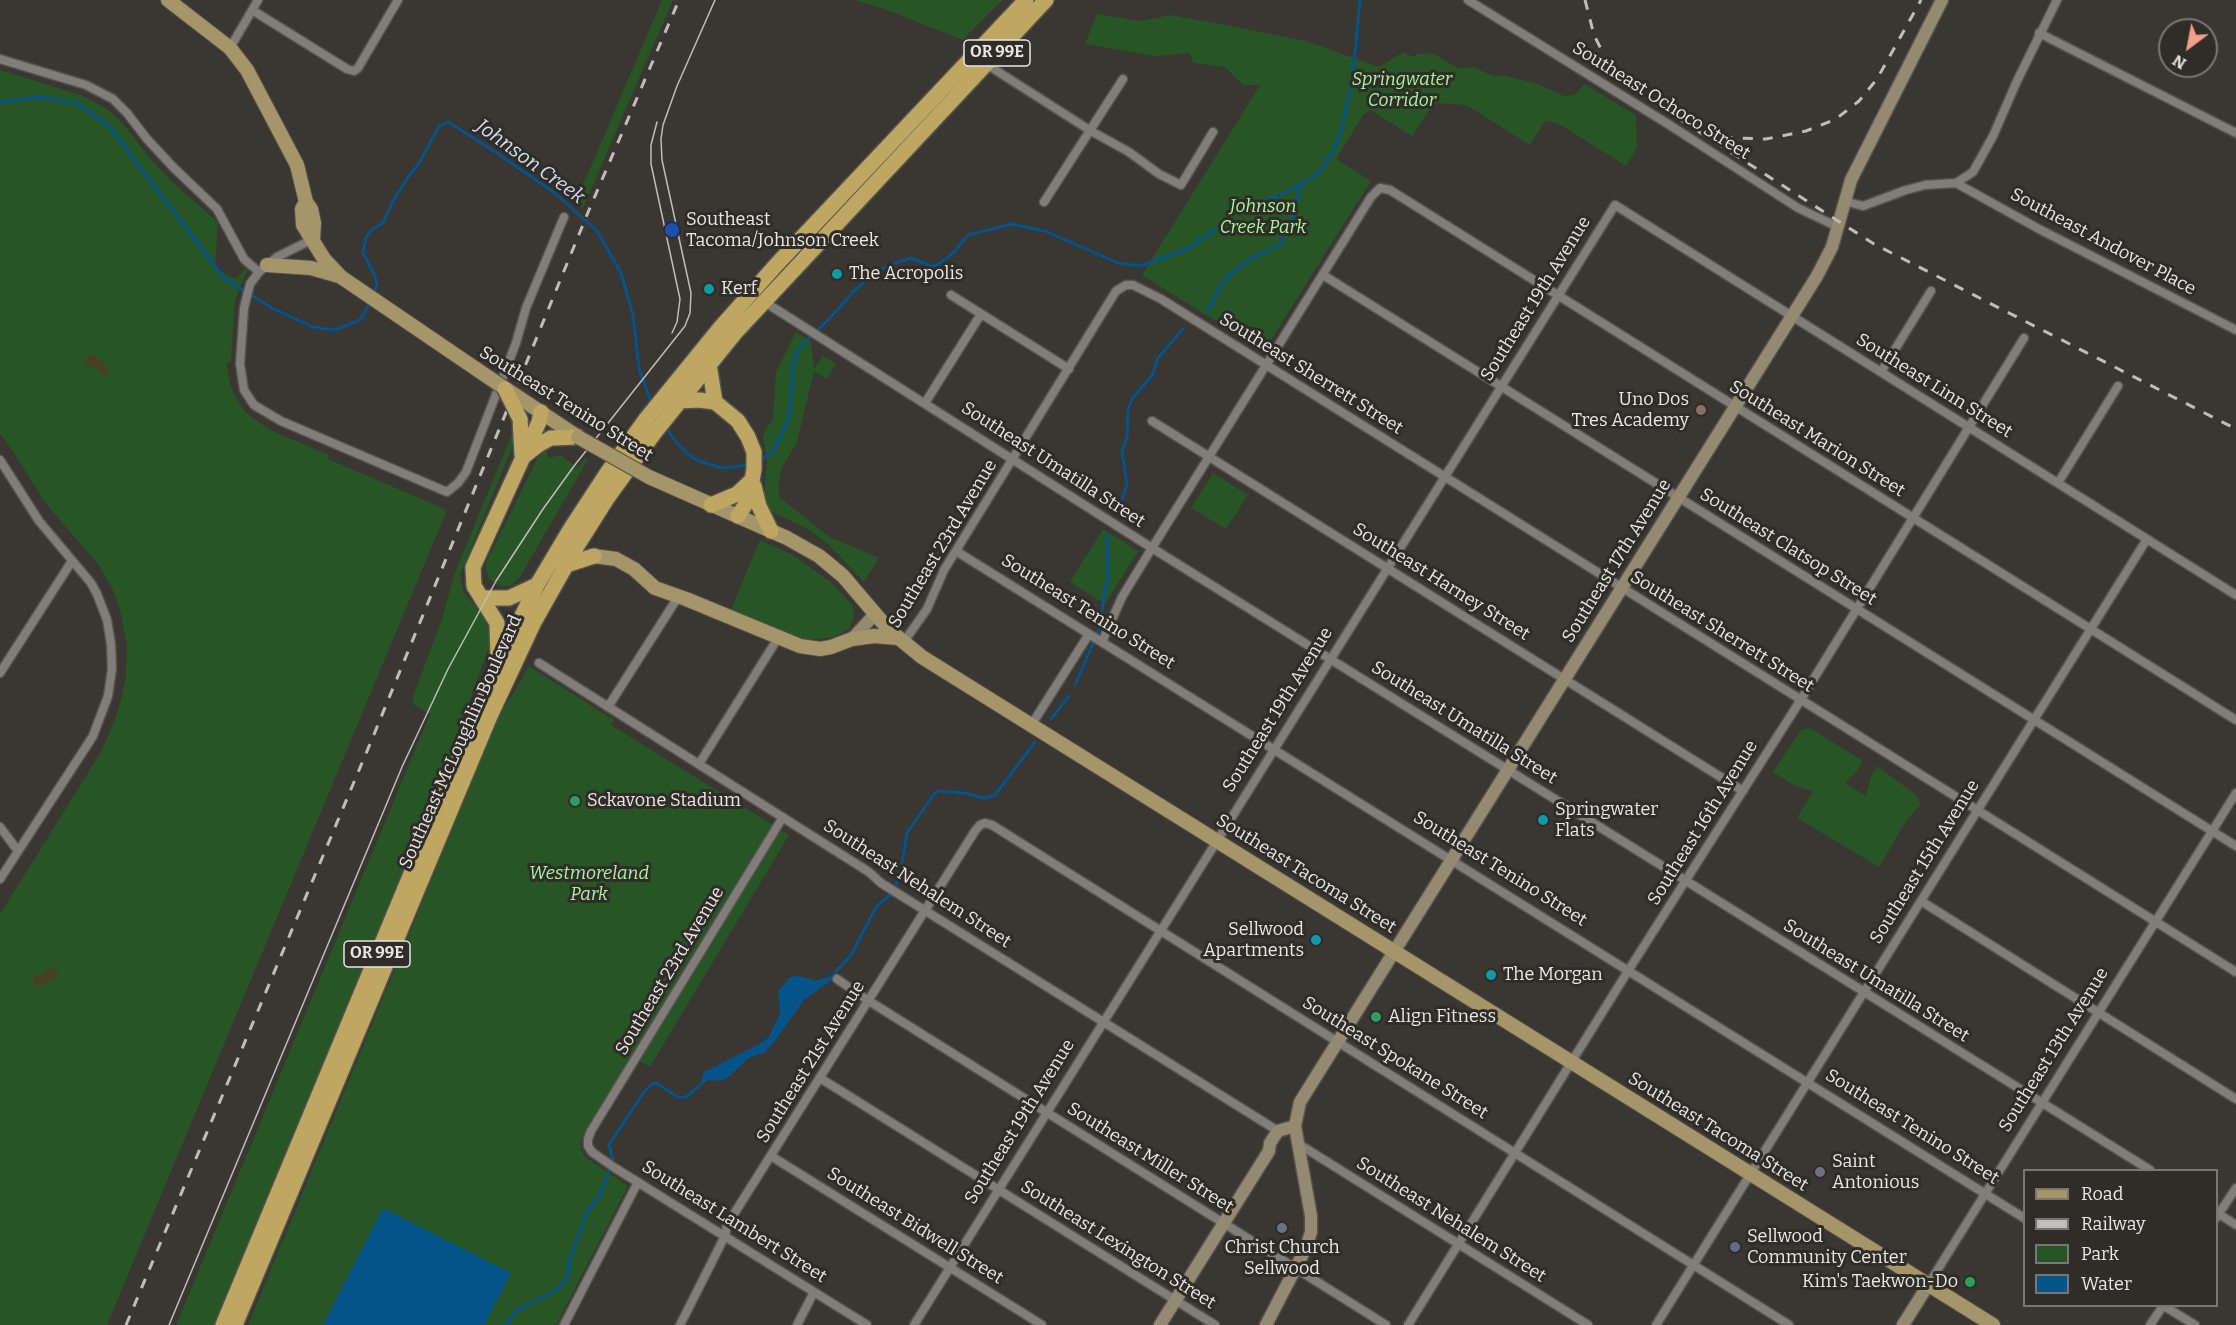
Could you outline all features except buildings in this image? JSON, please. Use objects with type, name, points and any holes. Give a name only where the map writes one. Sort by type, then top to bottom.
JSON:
[{"type":"highway","name":"Southeast McLoughlin Boulevard","points":[[223,1325],[498,665],[537,585],[588,500],[650,425],[755,288],[1026,0]]},
{"type":"highway","name":"Southeast McLoughlin Boulevard","points":[[674,394],[709,364],[763,301],[1046,0]]},
{"type":"highway","points":[[709,364],[716,402]]},
{"type":"highway","points":[[505,389],[520,419],[522,458]]},
{"type":"highway","points":[[674,394],[716,402],[738,421],[748,436],[754,458],[752,480],[749,499],[738,516]]},
{"type":"highway","points":[[498,665],[497,623],[474,586],[473,567],[539,422],[541,412]]},
{"type":"highway","name":"Southeast McLoughlin Boulevard","points":[[235,1325],[490,716],[530,630],[650,425]]},
{"type":"highway","points":[[522,458],[546,440],[558,437],[578,437]]},
{"type":"highway","points":[[711,505],[737,494],[752,480]]},
{"type":"highway","points":[[752,480],[759,506],[771,531]]},
{"type":"highway","points":[[566,565],[594,556]]},
{"type":"highway","points":[[483,598],[509,598],[537,585]]},
{"type":"main road","points":[[168,0],[230,48],[247,70],[294,159],[303,183],[306,202],[311,209],[314,222],[313,239]]},
{"type":"main road","name":"Southeast 17th Avenue","points":[[1266,1325],[1309,1240],[1312,1225],[1295,1126],[1300,1102],[1826,260],[1851,180],[1942,0]]},
{"type":"main road","name":"Southeast Tenino Street","points":[[313,239],[324,259],[340,277],[382,307],[578,437],[649,477],[802,546],[831,565],[875,614]]},
{"type":"main road","points":[[260,272],[311,268],[340,277]]},
{"type":"main road","points":[[594,556],[606,556],[626,563],[650,585],[666,594],[800,646],[820,649],[852,639],[877,636],[901,641]]},
{"type":"main road","points":[[852,639],[875,614]]},
{"type":"main road","name":"Southeast Tacoma Street","points":[[875,614],[901,641],[1993,1325]]},
{"type":"main road","points":[[1269,1151],[1270,1143],[1278,1131],[1295,1126]]},
{"type":"main road","points":[[1160,1325],[1269,1151],[1282,1141],[1297,1143]]},
{"type":"main road","name":"Southeast 13th Avenue","points":[[1903,1325],[1928,1285]]},
{"type":"street","points":[[230,48],[258,0]]},
{"type":"street","points":[[252,10],[346,69],[354,71],[358,68],[398,0]]},
{"type":"street","name":"Southeast Ochoco Street","points":[[1468,0],[1668,123],[1798,208],[1838,226]]},
{"type":"street","points":[[1844,201],[1863,206],[1925,185],[1956,183],[1973,172],[1981,162],[2039,33],[2057,0]]},
{"type":"street","points":[[2039,33],[2236,133]]},
{"type":"street","points":[[0,59],[86,85],[113,99],[127,112],[147,139],[174,168],[217,209],[244,260],[260,272]]},
{"type":"street","points":[[986,64],[1091,131],[1129,152],[1159,174],[1181,185],[1213,132]]},
{"type":"street","points":[[1044,202],[1123,79]]},
{"type":"street","name":"Southeast Andover Place","points":[[1956,183],[2039,230],[2236,330]]},
{"type":"street","name":"Southeast Marion Street","points":[[1323,275],[1371,197],[1380,188],[1390,190],[2236,720]]},
{"type":"street","name":"Southeast 19th Avenue","points":[[914,1325],[1615,206]]},
{"type":"street","name":"Southeast Linn Street","points":[[1615,206],[2236,595]]},
{"type":"street","points":[[313,239],[288,250],[260,272],[245,298],[241,378],[244,390],[254,405],[281,421],[447,492],[466,472],[516,343],[526,308],[564,217]]},
{"type":"street","points":[[1102,642],[1122,597],[1323,275]]},
{"type":"street","name":"Southeast Clatsop Street","points":[[1323,275],[2236,846]]},
{"type":"street","name":"Southeast Sherrett Street","points":[[1129,285],[1142,288],[1183,313],[2236,972]]},
{"type":"street","name":"Southeast 23rd Avenue","points":[[901,641],[927,609],[944,570],[1116,291],[1122,286],[1129,285]]},
{"type":"street","points":[[1881,372],[1931,291]]},
{"type":"street","points":[[951,295],[1069,369]]},
{"type":"street","name":"Southeast Umatilla Street","points":[[763,301],[1152,548],[2148,1169]]},
{"type":"street","points":[[925,403],[981,314]]},
{"type":"street","name":"Southeast 16th Avenue","points":[[1408,1325],[1628,971],[1800,701],[2024,338]]},
{"type":"street","points":[[2058,483],[2118,386]]},
{"type":"street","name":"Southeast Harney Street","points":[[1152,420],[1743,791]]},
{"type":"street","points":[[0,879],[93,736],[108,696],[112,669],[107,620],[98,594],[92,583],[22,497],[2,467]]},
{"type":"street","name":"Southeast 15th Avenue","points":[[1656,1325],[2147,539]]},
{"type":"street","name":"Southeast Tenino Street","points":[[956,551],[2023,1217]]},
{"type":"street","points":[[0,673],[72,561]]},
{"type":"street","points":[[608,707],[678,597]]},
{"type":"street","points":[[1032,724],[1091,635]]},
{"type":"street","points":[[699,764],[778,638]]},
{"type":"street","name":"Southeast Nehalem Street","points":[[539,663],[869,872],[882,883],[1278,1131]]},
{"type":"street","name":"Southeast 13th Avenue","points":[[1928,1285],[2236,793]]},
{"type":"street","name":"Southeast 23rd Avenue","points":[[587,1143],[591,1131],[783,817]]},
{"type":"street","name":"Southeast 21st Avenue","points":[[680,1325],[725,1236],[727,1225],[975,831],[982,824]]},
{"type":"street","name":"Southeast Spokane Street","points":[[982,824],[992,825],[1789,1325]]},
{"type":"street","points":[[0,827],[18,851]]},
{"type":"street","points":[[1921,901],[2236,1099]]},
{"type":"street","name":"Southeast Miller Street","points":[[837,979],[1386,1325]]},
{"type":"street","name":"Southeast Lexington Street","points":[[820,1078],[1215,1325]]},
{"type":"street","name":"Southeast Lambert Street","points":[[587,1143],[592,1152],[611,1165],[867,1325]]},
{"type":"street","name":"Southeast Nehalem Street","points":[[1297,1143],[1588,1325]]},
{"type":"street","name":"Southeast Bidwell Street","points":[[771,1156],[1042,1325]]},
{"type":"street","points":[[564,1325],[638,1182]]},
{"type":"street","points":[[2218,1214],[2236,1188]]},
{"type":"street","points":[[2218,1216],[2236,1225]]},
{"type":"street","points":[[797,1325],[814,1292]]},
{"type":"street","points":[[2151,1325],[2163,1307]]},
{"type":"street","points":[[2167,1307],[2195,1325]]},
{"type":"green space","points":[[662,0],[673,0],[583,208],[575,204]]},
{"type":"green space","points":[[854,0],[1002,0],[963,40],[885,9]]},
{"type":"green space","points":[[1097,14],[1142,21],[1170,15],[1216,23],[1306,41],[1379,67],[1403,52],[1414,57],[1418,54],[1432,53],[1458,68],[1473,67],[1493,76],[1502,75],[1538,84],[1564,96],[1574,95],[1585,84],[1636,116],[1637,148],[1626,166],[1559,124],[1545,121],[1530,145],[1466,105],[1437,103],[1429,110],[1412,136],[1370,110],[1364,114],[1336,159],[1371,181],[1264,351],[1142,275],[1260,85],[1243,85],[1225,67],[1193,63],[1190,53],[1156,56],[1085,44]]},
{"type":"green space","points":[[0,70],[81,95],[107,109],[123,124],[174,184],[218,222],[215,269],[236,279],[246,268],[247,271],[235,300],[231,362],[227,362],[231,388],[244,411],[268,429],[329,455],[328,459],[447,510],[107,1325],[0,1325],[0,914],[101,752],[121,700],[126,677],[127,647],[120,609],[112,588],[98,564],[46,504],[0,434]]},
{"type":"green space","points":[[796,332],[811,341],[814,369],[823,356],[836,364],[827,379],[814,371],[797,442],[781,470],[778,486],[780,498],[830,537],[879,558],[864,582],[827,543],[806,528],[772,512],[767,507],[764,497],[767,461],[763,435],[773,418],[776,372]]},
{"type":"green space","points":[[516,424],[516,438],[460,575],[464,593],[483,615],[492,639],[439,785],[215,1325],[176,1325],[430,714],[414,705],[412,699],[442,619],[454,575]]},
{"type":"green space","points":[[545,450],[549,458],[561,455],[577,468],[585,458],[588,459],[520,577],[510,586],[499,586],[489,578],[486,563],[538,457]]},
{"type":"green space","points":[[1213,473],[1248,495],[1226,529],[1191,508]]},
{"type":"green space","points":[[1103,529],[1138,551],[1105,604],[1070,582]]},
{"type":"green space","points":[[760,540],[793,555],[833,584],[853,606],[854,618],[849,629],[834,637],[809,640],[731,610]]},
{"type":"green space","name":"Westmoreland Park","points":[[529,666],[614,720],[611,725],[789,835],[650,1067],[631,1056],[582,1138],[580,1144],[584,1156],[628,1186],[556,1325],[248,1325],[498,719]]},
{"type":"green space","points":[[1810,728],[1863,761],[1845,783],[1866,796],[1871,776],[1877,766],[1919,797],[1920,805],[1907,820],[1879,867],[1797,818],[1813,791],[1792,784],[1773,772],[1801,730]]},
{"type":"sand","points":[[91,355],[97,357],[106,366],[107,375],[85,364],[86,357]]},
{"type":"sand","points":[[51,968],[56,970],[57,977],[40,986],[33,984],[33,977]]},
{"type":"water","points":[[799,976],[815,981],[828,977],[832,980],[804,1000],[764,1053],[750,1057],[726,1079],[708,1080],[699,1087],[704,1072],[768,1038],[780,1014],[778,992],[790,977]]},
{"type":"water","points":[[383,1208],[511,1273],[484,1325],[323,1325]]},
{"type":"waterway","name":"Johnson Creek","points":[[760,461],[773,451],[789,416],[794,360],[798,350],[854,291],[875,273],[889,265],[911,258],[931,266],[938,265],[954,252],[968,235],[1012,224],[1045,231],[1118,263],[1140,266],[1187,249],[1220,226],[1237,209],[1280,195],[1312,178],[1321,170],[1334,150],[1342,127],[1353,75],[1360,0]]},
{"type":"waterway","name":"Johnson Creek","points":[[0,102],[40,97],[76,103],[108,125],[225,279],[272,308],[313,327],[335,330],[360,320],[371,301]]},
{"type":"waterway","name":"Johnson Creek","points":[[373,295],[377,285],[363,253],[366,237],[374,228],[383,223],[392,203],[418,165],[439,126],[448,122],[555,193],[597,231],[621,273],[633,315],[639,369],[652,404]]},
{"type":"waterway","points":[[1207,311],[1225,279],[1250,259],[1281,244],[1294,213],[1301,185]]},
{"type":"waterway","points":[[1119,509],[1127,484],[1122,451],[1127,438],[1128,409],[1132,399],[1153,374],[1157,359],[1184,328]]},
{"type":"waterway","name":"Johnson Creek","points":[[666,428],[676,442],[699,461],[722,468],[748,465]]},
{"type":"waterway","points":[[1075,685],[1100,628],[1108,578],[1107,535]]},
{"type":"waterway","points":[[1051,719],[1069,696]]},
{"type":"waterway","points":[[829,979],[851,955],[876,907],[889,896],[896,885],[900,877],[907,833],[934,794],[937,791],[964,793],[984,798],[995,795],[1035,742]]},
{"type":"waterway","points":[[505,1325],[517,1310],[557,1290],[564,1282],[587,1212],[599,1196],[613,1160],[609,1145],[644,1092],[656,1083],[678,1097],[685,1098],[699,1086]]},
{"type":"tram line","points":[[169,1325],[402,767],[448,669],[496,581],[543,509],[574,466],[685,326],[690,313],[691,293],[662,160],[661,139],[663,125],[677,86],[715,0]]},
{"type":"tram line","points":[[657,122],[651,145],[651,164],[680,299],[677,322],[672,333]]},
{"type":"railway","points":[[126,1325],[375,732],[589,210],[679,0]]},
{"type":"railway","points":[[1585,0],[1594,35],[1605,57],[1628,84],[1654,103],[1874,244],[2236,429]]},
{"type":"railway","points":[[1704,130],[1732,138],[1766,139],[1806,131],[1836,119],[1859,101],[1877,79],[1921,0]]},
{"type":"place","name":"Southeast Tacoma/Johnson Creek","points":[[672,230]]},
{"type":"place","name":"The Acropolis","points":[[837,274]]},
{"type":"place","name":"Kerf","points":[[709,289]]},
{"type":"place","name":"Uno Dos Tres Academy","points":[[1701,410]]},
{"type":"place","name":"Sckavone Stadium","points":[[575,801]]},
{"type":"place","name":"Springwater Flats","points":[[1543,820]]},
{"type":"place","name":"Sellwood Apartments","points":[[1316,940]]},
{"type":"place","name":"The Morgan","points":[[1491,975]]},
{"type":"place","name":"Align Fitness","points":[[1376,1017]]},
{"type":"place","name":"Saint Antonious","points":[[1820,1172]]},
{"type":"place","name":"Christ Church Sellwood","points":[[1282,1228]]},
{"type":"place","name":"Sellwood Community Center","points":[[1735,1247]]},
{"type":"place","name":"Kim's Taekwon-Do","points":[[1970,1282]]},
{"type":"park label","name":"Springwater Corridor","points":[[1402,90]]},
{"type":"park label","name":"Johnson Creek Park","points":[[1263,217]]}]
